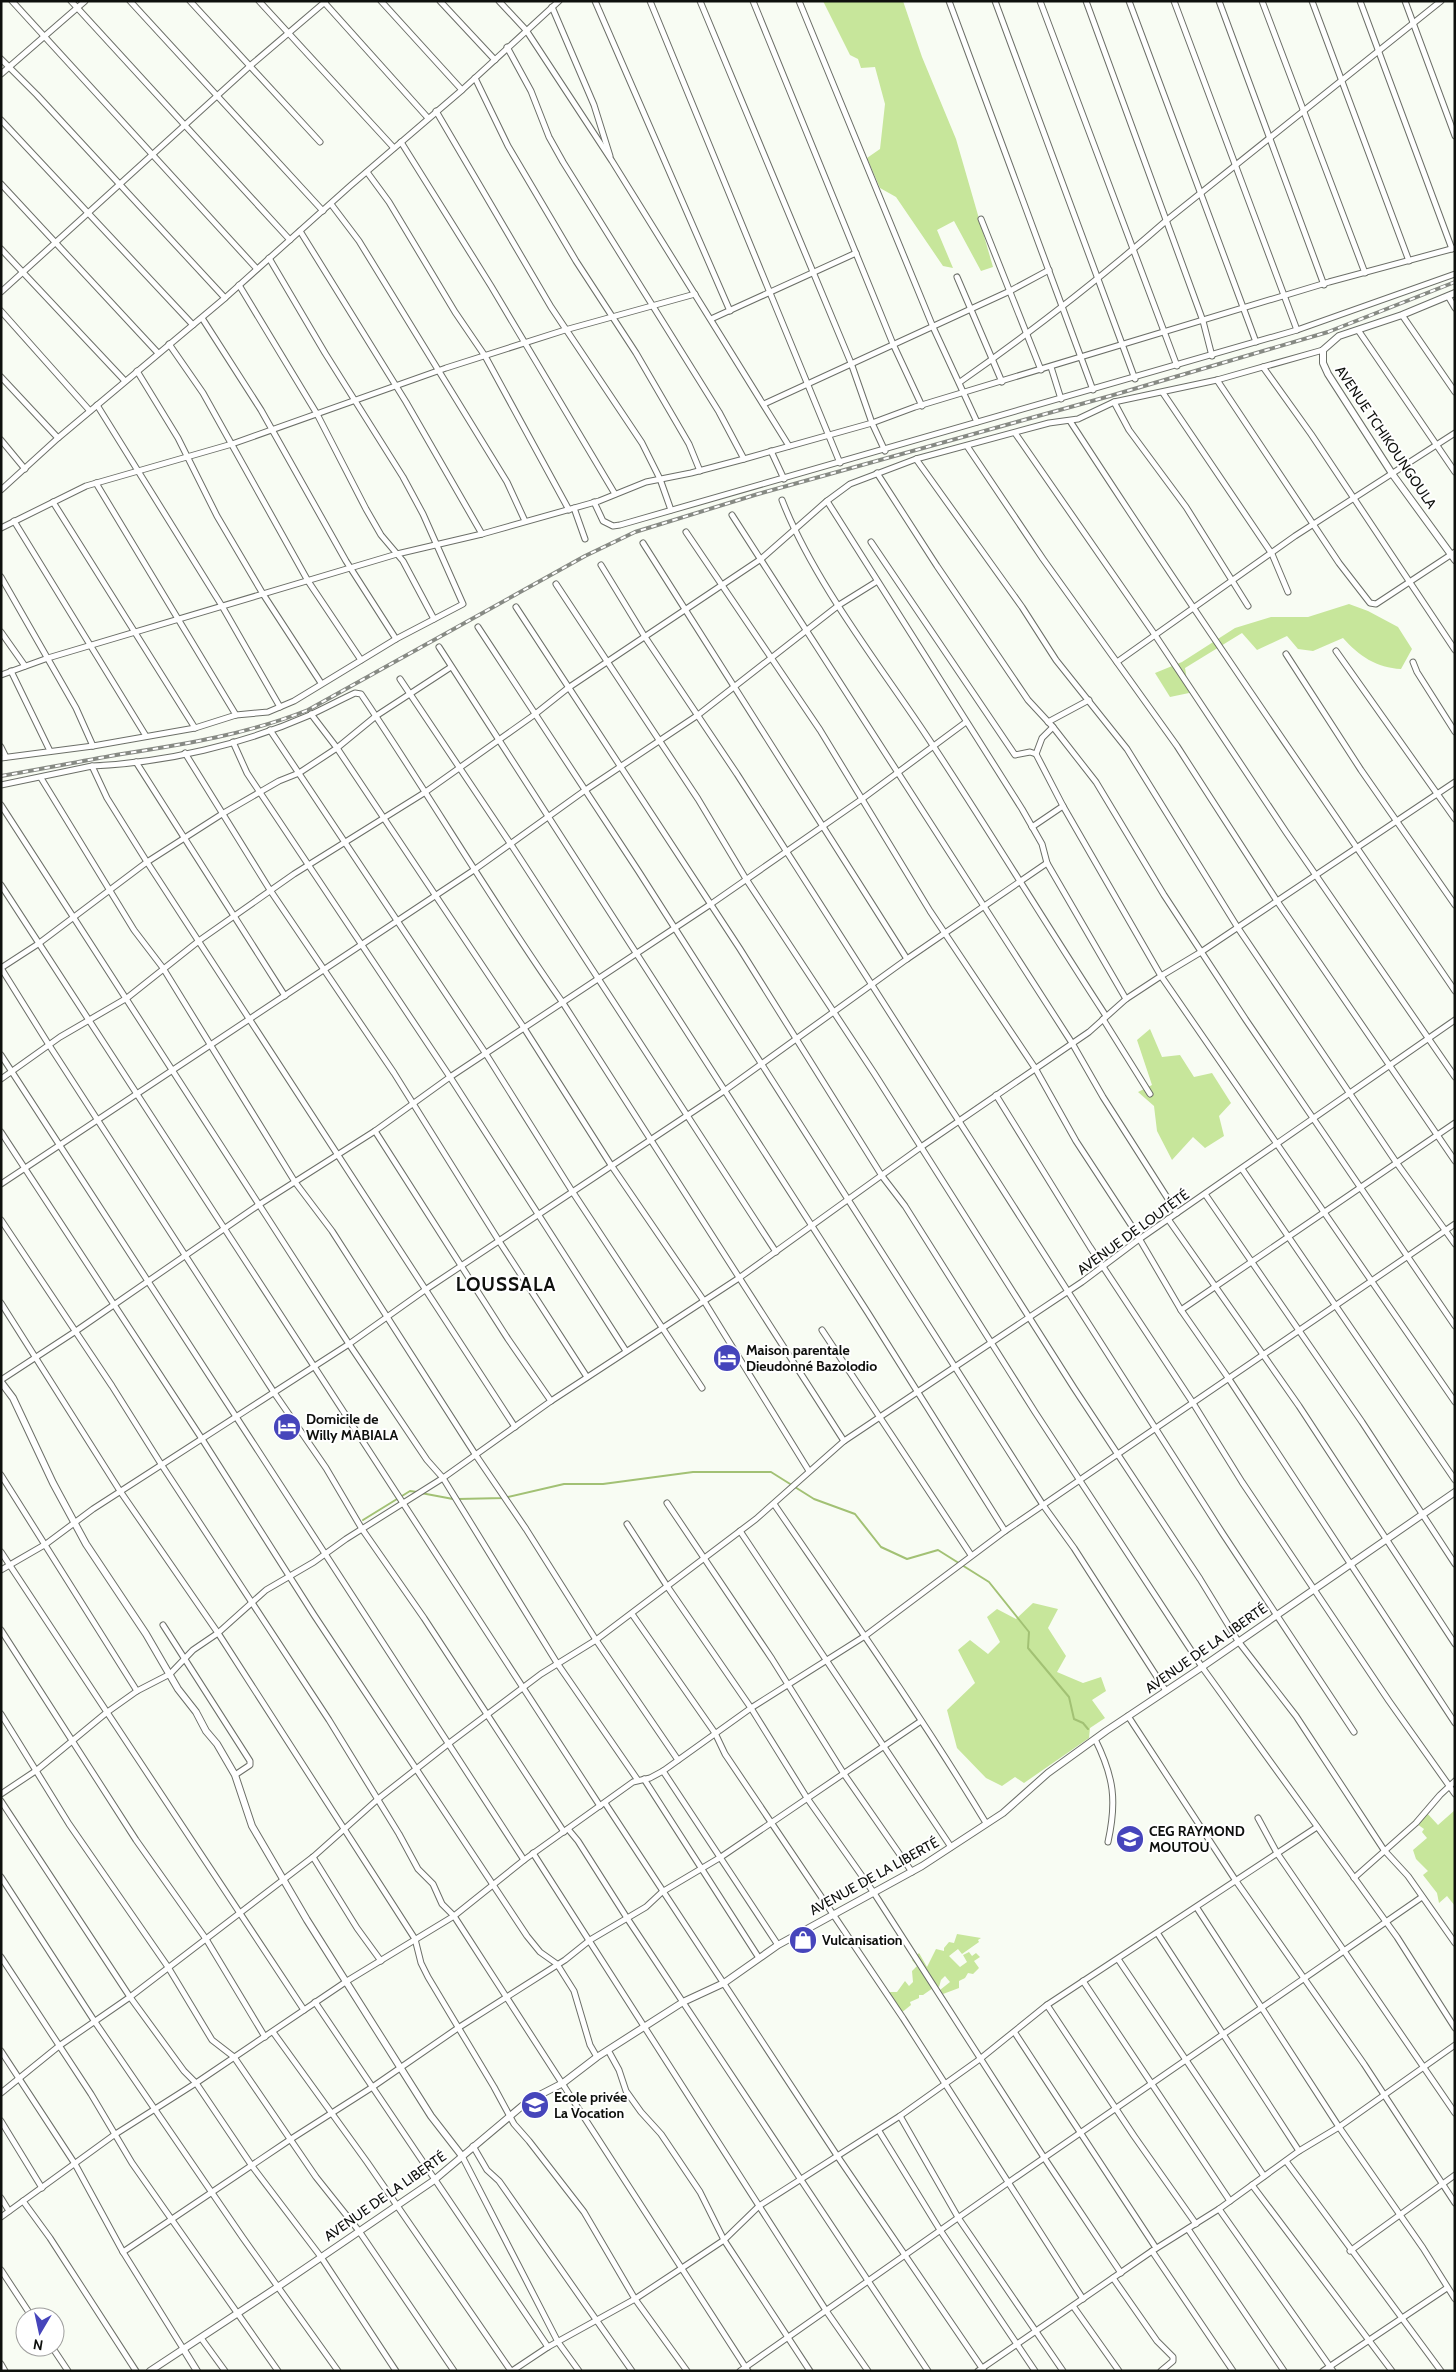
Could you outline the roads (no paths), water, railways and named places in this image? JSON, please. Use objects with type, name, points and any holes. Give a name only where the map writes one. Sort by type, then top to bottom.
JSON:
[{"type":"street","points":[[12,1],[258,269]]},
{"type":"street","points":[[71,1],[290,240]]},
{"type":"street","points":[[1,74],[85,1]]},
{"type":"street","points":[[130,1],[323,211]]},
{"type":"street","points":[[190,1],[320,142]]},
{"type":"street","points":[[258,1],[394,148]]},
{"type":"street","points":[[381,1],[462,90]]},
{"type":"street","points":[[440,1],[495,60]]},
{"type":"street","points":[[499,1],[526,30],[612,161],[789,446]]},
{"type":"street","points":[[595,1],[730,311]]},
{"type":"street","points":[[650,1],[840,463]]},
{"type":"street","points":[[700,1],[814,272],[851,363],[872,423],[885,451]]},
{"type":"street","points":[[754,1],[893,344],[922,406]]},
{"type":"street","points":[[799,1],[934,327],[977,422]]},
{"type":"street","points":[[950,1],[1094,390]]},
{"type":"street","points":[[995,1],[1135,378]]},
{"type":"street","points":[[1040,1],[1177,366]]},
{"type":"street","points":[[1086,1],[1203,321],[1212,356]]},
{"type":"street","points":[[1129,1],[1256,342]]},
{"type":"street","points":[[1174,1],[1234,168],[1297,330]]},
{"type":"street","points":[[1219,1],[1324,285]]},
{"type":"street","points":[[1262,1],[1365,273]]},
{"type":"street","points":[[1312,1],[1409,262]]},
{"type":"street","points":[[1,675],[48,658],[397,554],[482,534],[594,502],[646,482],[700,471],[872,423],[1244,308],[1453,248],[1360,1]]},
{"type":"street","points":[[1406,1],[1455,136]]},
{"type":"street","points":[[960,382],[994,360],[1027,332],[1098,278],[1167,220],[1441,1]]},
{"type":"street","points":[[1,292],[56,244],[216,96],[325,2],[428,118]]},
{"type":"street","points":[[1,490],[58,438],[124,381],[193,326],[428,118],[476,78],[557,2]]},
{"type":"street","points":[[552,7],[594,105],[612,161]]},
{"type":"street","points":[[507,47],[531,91],[549,137],[563,162],[651,306],[719,412],[744,459]]},
{"type":"street","points":[[1,59],[225,298]]},
{"type":"street","points":[[476,78],[508,146],[576,261],[613,315],[688,444],[700,471]]},
{"type":"street","points":[[436,111],[565,330],[642,443],[660,479],[671,510]]},
{"type":"street","points":[[1,120],[193,326]]},
{"type":"street","points":[[401,142],[433,190],[615,494]]},
{"type":"street","points":[[367,172],[389,202],[455,312],[485,356],[586,539]]},
{"type":"street","points":[[1,184],[158,353]]},
{"type":"street","points":[[331,204],[359,241],[507,482],[525,521]]},
{"type":"street","points":[[981,219],[1041,370]]},
{"type":"street","points":[[300,231],[397,386],[482,534]]},
{"type":"street","points":[[1,249],[124,381]]},
{"type":"street","points":[[711,319],[856,253]]},
{"type":"street","points":[[1,747],[3,757],[50,751],[67,751],[195,728],[236,715],[268,712],[294,702],[321,683],[396,639],[460,607],[463,602],[423,514],[403,477],[354,402],[270,258]]},
{"type":"street","points":[[764,404],[1010,292],[1049,270]]},
{"type":"street","points":[[594,502],[603,521],[613,526],[885,451],[977,422],[1212,356],[1297,330],[1455,274]]},
{"type":"street","points":[[957,277],[1002,382]]},
{"type":"street","points":[[239,285],[317,414],[381,535],[397,554],[434,619]]},
{"type":"street","points":[[1,528],[96,483],[272,431],[439,371],[565,330],[613,315],[696,294]]},
{"type":"street","points":[[1,1079],[49,1045],[127,998],[200,940],[270,890],[424,793],[534,715],[568,688],[761,559],[827,501],[850,484],[916,459],[1049,423],[1070,421],[1114,402],[1217,380],[1323,350],[1340,336],[1402,315],[1451,294],[1455,308]]},
{"type":"street","points":[[1,311],[90,411]]},
{"type":"street","points":[[1402,315],[1455,392]]},
{"type":"street","points":[[202,318],[272,431],[350,568],[396,639]]},
{"type":"street","points":[[1358,330],[1455,472]]},
{"type":"street","points":[[169,344],[203,393],[308,581],[361,660]]},
{"type":"street","name":"AVENUE TCHIKOUNGOULA","points":[[1323,350],[1322,363],[1328,374],[1393,475],[1453,556]]},
{"type":"street","points":[[1263,366],[1455,650]]},
{"type":"street","points":[[1051,367],[1061,399]]},
{"type":"street","points":[[137,371],[188,457],[217,516],[263,594],[321,683]]},
{"type":"street","points":[[1,377],[58,438]]},
{"type":"street","points":[[1217,380],[1370,603],[1376,604],[1408,582],[1453,556]]},
{"type":"street","points":[[1163,393],[1272,554],[1288,592]]},
{"type":"street","points":[[1114,402],[1129,430],[1186,508],[1248,606]]},
{"type":"street","points":[[98,405],[222,606],[280,707]]},
{"type":"street","points":[[1070,421],[1192,609],[1266,713],[1455,991]]},
{"type":"street","points":[[1015,433],[1155,635],[1455,1077]]},
{"type":"street","points":[[1116,662],[1314,524],[1393,475],[1455,433]]},
{"type":"street","points":[[1,440],[25,468]]},
{"type":"street","points":[[968,446],[1043,559],[1177,746],[1277,901],[1455,1161]]},
{"type":"street","points":[[771,451],[784,479]]},
{"type":"street","points":[[916,459],[1022,607],[1056,660],[1089,700],[1142,772],[1238,928],[1396,1162],[1455,1244]]},
{"type":"street","points":[[877,473],[937,566],[1028,700],[1053,727],[1113,807],[1164,895],[1201,952],[1455,1326]]},
{"type":"street","points":[[96,483],[180,619],[236,715]]},
{"type":"street","points":[[782,500],[794,531],[839,606],[933,746],[1020,882],[1150,1094]]},
{"type":"street","points":[[827,501],[876,582],[1032,827],[1042,844],[1047,863],[1126,999]]},
{"type":"street","points":[[53,502],[136,633],[169,690],[195,728]]},
{"type":"street","points":[[732,515],[1072,1043],[1103,1097],[1177,1213]]},
{"type":"street","points":[[14,521],[146,736]]},
{"type":"street","points":[[686,532],[862,798],[930,910],[947,932],[986,996],[1035,1068],[1076,1141],[1106,1183],[1181,1310],[1229,1379],[1455,1723]]},
{"type":"street","points":[[871,542],[1015,755],[1030,752],[1036,754],[1063,806],[1160,976],[1455,1402]]},
{"type":"street","points":[[643,543],[907,959]]},
{"type":"street","points":[[601,565],[645,637],[698,715],[1156,1429],[1354,1732]]},
{"type":"street","points":[[1,577],[48,658],[93,746]]},
{"type":"street","points":[[1,1184],[99,1122],[211,1044],[474,870],[584,791],[698,715],[736,687],[770,657],[839,606],[876,582]]},
{"type":"street","points":[[556,584],[660,741],[746,879],[834,1012],[1238,1641],[1296,1716],[1384,1850],[1408,1876],[1455,1943]]},
{"type":"street","points":[[516,607],[711,904],[882,1176],[905,1206],[1202,1668],[1278,1775],[1302,1802],[1317,1827],[1387,1923],[1455,2028]]},
{"type":"street","points":[[478,627],[762,1063],[956,1365],[1043,1505],[1074,1548],[1166,1691]]},
{"type":"street","points":[[1,632],[25,666]]},
{"type":"street","points":[[439,647],[500,739],[636,955],[1006,1531]]},
{"type":"street","points":[[1336,651],[1455,819]]},
{"type":"street","points":[[1286,654],[1396,821],[1455,905]]},
{"type":"street","points":[[1413,662],[1416,672],[1455,732]]},
{"type":"street","points":[[451,667],[376,716],[337,748],[299,773],[261,791],[147,862],[110,892],[1,968],[275,1394],[326,1468],[362,1529],[566,1830],[578,1840],[627,1918],[928,2371]]},
{"type":"street","points":[[11,671],[50,751]]},
{"type":"street","points":[[400,679],[510,843],[684,1115],[776,1252]]},
{"type":"street","points":[[1,785],[92,766],[136,762],[233,742],[311,714],[358,693],[376,716],[474,870],[563,1003],[844,1440]]},
{"type":"street","points":[[1048,722],[1089,700]]},
{"type":"street","points":[[311,714],[337,748],[524,1028],[611,1165],[704,1301],[809,1471]]},
{"type":"street","points":[[580,2371],[558,2342],[462,2156],[431,2116],[282,1878],[252,1826],[235,1775],[217,1744],[178,1689],[86,1544],[48,1474],[13,1398],[1,1381],[224,1228],[375,1131],[450,1077],[711,904],[899,772],[966,722]]},
{"type":"street","points":[[1036,754],[1042,738],[1053,727]]},
{"type":"street","points":[[270,730],[486,1054],[572,1191],[702,1388]]},
{"type":"street","points":[[233,742],[248,773],[450,1077],[626,1351]]},
{"type":"street","points":[[185,753],[270,890],[413,1104],[498,1241],[587,1377]]},
{"type":"street","points":[[136,762],[284,996]]},
{"type":"street","points":[[92,766],[107,798],[147,862],[200,940],[248,1020],[515,1427]]},
{"type":"street","points":[[41,778],[134,930],[163,968],[211,1044],[295,1182],[332,1231],[596,1640],[678,1760]]},
{"type":"street","points":[[1,1794],[37,1770],[106,1713],[137,1691],[170,1674],[193,1650],[218,1633],[252,1601],[288,1575],[327,1554],[401,1503],[443,1478],[551,1401],[739,1278],[921,1147],[1072,1043],[1126,999],[1238,928],[1455,782]]},
{"type":"street","points":[[1,805],[75,916],[173,1072],[349,1344],[427,1460],[443,1478],[557,1663],[637,1779]]},
{"type":"street","points":[[1032,827],[1063,806]]},
{"type":"street","points":[[1,1570],[46,1544],[75,1521],[120,1491],[275,1394],[349,1344],[386,1316],[724,1090],[907,959],[1047,863]]},
{"type":"street","points":[[1,885],[401,1503],[600,1806]]},
{"type":"street","name":"AVENUE DE LOUTÉTÉ","points":[[1,2093],[19,2081],[59,2046],[130,1997],[282,1878],[313,1857],[378,1798],[448,1744],[523,1687],[557,1663],[596,1640],[632,1614],[703,1557],[740,1531],[774,1504],[822,1458],[844,1440],[1068,1292],[1138,1240],[1455,1020]]},
{"type":"street","points":[[1,1054],[524,1860]]},
{"type":"street","points":[[996,1095],[1103,1267],[1313,1589],[1448,1787],[1455,1794]]},
{"type":"street","points":[[1181,1310],[1360,1186],[1455,1123]]},
{"type":"street","points":[[375,1131],[551,1401]]},
{"type":"street","points":[[1,1132],[415,1770],[531,1941],[540,1952],[557,1964],[576,1997],[581,2020],[597,2057]]},
{"type":"street","points":[[1242,1169],[1455,1480]]},
{"type":"street","points":[[1205,1194],[1299,1330],[1455,1564]]},
{"type":"street","points":[[1168,1219],[1264,1355],[1455,1644]]},
{"type":"street","points":[[1,1220],[76,1331],[252,1601],[378,1798],[418,1869],[433,1884],[448,1911],[454,1916],[747,2369]]},
{"type":"street","points":[[1,2217],[114,2135],[196,2083],[347,1981],[454,1916],[524,1860],[637,1779],[644,1779],[663,1771],[715,1732],[865,1636],[971,1555],[1264,1355],[1370,1280],[1455,1224]]},
{"type":"street","points":[[1,1303],[120,1491],[218,1633],[415,1939],[421,1963],[428,1977],[510,2117],[584,2212],[636,2300],[687,2371]]},
{"type":"street","points":[[822,1330],[971,1555]]},
{"type":"street","points":[[1,1475],[137,1691]]},
{"type":"street","name":"AVENUE DE LA LIBERTÉ","points":[[150,2371],[434,2181],[528,2101],[562,2083],[597,2057],[683,2002],[724,1984],[778,1945],[912,1872],[1016,1804],[1048,1774],[1095,1739],[1202,1668],[1350,1563],[1455,1492]]},
{"type":"street","points":[[667,1503],[844,1774],[912,1872]]},
{"type":"street","points":[[774,1504],[865,1636],[986,1823]]},
{"type":"street","points":[[627,1524],[751,1708],[807,1798],[874,1893],[1044,2159],[1121,2273]]},
{"type":"street","points":[[740,1531],[825,1662],[951,1847]]},
{"type":"street","points":[[1,1552],[69,1652],[106,1713],[304,2010]]},
{"type":"street","points":[[632,1614],[715,1732],[725,1754],[834,1914],[1083,2299]]},
{"type":"street","points":[[163,1626],[186,1658],[250,1761],[250,1765],[235,1775]]},
{"type":"street","points":[[1,1630],[168,1887],[206,1939],[265,2037]]},
{"type":"street","points":[[1,1714],[69,1824],[168,1967],[212,2040],[234,2057],[321,2184],[359,2231],[454,2371]]},
{"type":"street","points":[[1128,1716],[1236,1880],[1383,2094],[1455,2203]]},
{"type":"street","points":[[123,2252],[506,1996],[557,1964],[590,1940],[646,1907],[662,1892],[721,1857],[844,1774],[883,1745],[921,1721]]},
{"type":"street","points":[[1095,1739],[1108,1768],[1113,1791],[1114,1818],[1108,1842]]},
{"type":"street","points":[[663,1771],[778,1945]]},
{"type":"street","points":[[644,1779],[759,1958]]},
{"type":"street","points":[[1354,1878],[1416,1823],[1448,1787],[1455,1782]]},
{"type":"street","points":[[1,1801],[130,1997],[184,2070],[196,2083],[252,2166],[321,2257],[396,2371]]},
{"type":"street","points":[[605,1803],[662,1892],[981,2370],[1017,2343],[1036,2332],[1154,2250],[1219,2209],[1299,2151],[1339,2127],[1421,2066],[1455,2044]]},
{"type":"street","points":[[1258,1818],[1277,1853],[1346,1951],[1421,2066],[1455,2113]]},
{"type":"street","points":[[273,2032],[397,2206],[511,2371],[548,2347],[636,2300],[724,2240],[759,2206],[800,2178],[879,2132],[1015,2033],[1047,2005],[1158,1934],[1317,1827]]},
{"type":"street","points":[[533,1854],[590,1940],[827,2312],[868,2371]]},
{"type":"street","points":[[313,1857],[357,1928],[381,1961]]},
{"type":"street","points":[[1,1877],[95,2022],[338,2371]]},
{"type":"street","points":[[740,2371],[747,2369],[940,2230],[959,2219],[1009,2182],[1387,1923],[1422,1897]]},
{"type":"street","points":[[1197,1908],[1339,2127],[1400,2214],[1455,2299]]},
{"type":"street","points":[[1158,1934],[1299,2151]]},
{"type":"street","points":[[1,1957],[91,2094],[114,2135],[278,2371]]},
{"type":"street","points":[[1118,1958],[1264,2176]]},
{"type":"street","points":[[1083,1981],[1230,2201]]},
{"type":"street","points":[[315,2002],[371,2088],[548,2347]]},
{"type":"street","points":[[1047,2005],[1196,2224]]},
{"type":"street","points":[[1015,2033],[1233,2371]]},
{"type":"street","points":[[608,2050],[619,2070],[626,2091],[641,2112],[661,2134],[700,2192],[724,2240],[810,2371]]},
{"type":"street","points":[[1,2052],[75,2164],[123,2252],[196,2371]]},
{"type":"street","points":[[900,2116],[959,2219],[1063,2371]]},
{"type":"street","points":[[1,2121],[42,2188]]},
{"type":"street","points":[[879,2132],[940,2230],[1036,2371]]},
{"type":"street","points":[[473,2146],[484,2166],[504,2188],[632,2371]]},
{"type":"street","points":[[1286,2161],[1350,2250],[1442,2371]]},
{"type":"street","points":[[1350,2250],[1455,2175]]},
{"type":"street","points":[[1252,2184],[1392,2371]]},
{"type":"street","points":[[1,2198],[9,2211]]},
{"type":"street","points":[[23,2201],[50,2238],[136,2371]]},
{"type":"street","points":[[1219,2209],[1331,2368]]},
{"type":"street","points":[[1188,2229],[1284,2371]]},
{"type":"street","points":[[1,2270],[25,2307]]},
{"type":"street","points":[[1113,2278],[1157,2340],[1173,2357],[1173,2361],[1161,2371]]},
{"type":"street","points":[[1323,2371],[1331,2368],[1447,2288]]},
{"type":"street","points":[[1073,2306],[1119,2371]]},
{"type":"street","points":[[200,2338],[225,2371]]},
{"type":"street","points":[[59,2357],[68,2371]]},
{"type":"street","points":[[1,2364],[5,2371]]},
{"type":"waterway","points":[[458,1499],[504,1498],[564,1484],[603,1484],[693,1472],[771,1472],[814,1499],[855,1514],[881,1547],[907,1559],[938,1550],[989,1582],[1029,1632],[1028,1648],[1069,1697],[1074,1719],[1083,1723],[1088,1729]]},
{"type":"waterway","points":[[363,1520],[410,1491],[417,1492]]},
{"type":"waterway","points":[[421,1493],[453,1499]]},
{"type":"railway","points":[[1,776],[193,742],[263,726],[308,710],[585,556],[635,532],[758,494],[1110,396],[1328,332],[1455,282]]},
{"type":"place","name":"Maison parentale Dieudonné Bazolodio","points":[[727,1358]]},
{"type":"place","name":"Domicile de Willy MABIALA","points":[[287,1427]]},
{"type":"place","name":"CEG RAYMOND MOUTOU","points":[[1130,1839]]},
{"type":"place","name":"Vulcanisation","points":[[803,1940]]},
{"type":"place","name":"Ecole privée La Vocation","points":[[535,2105]]},
{"type":"district","name":"LOUSSALA","points":[[506,1284]]}]
